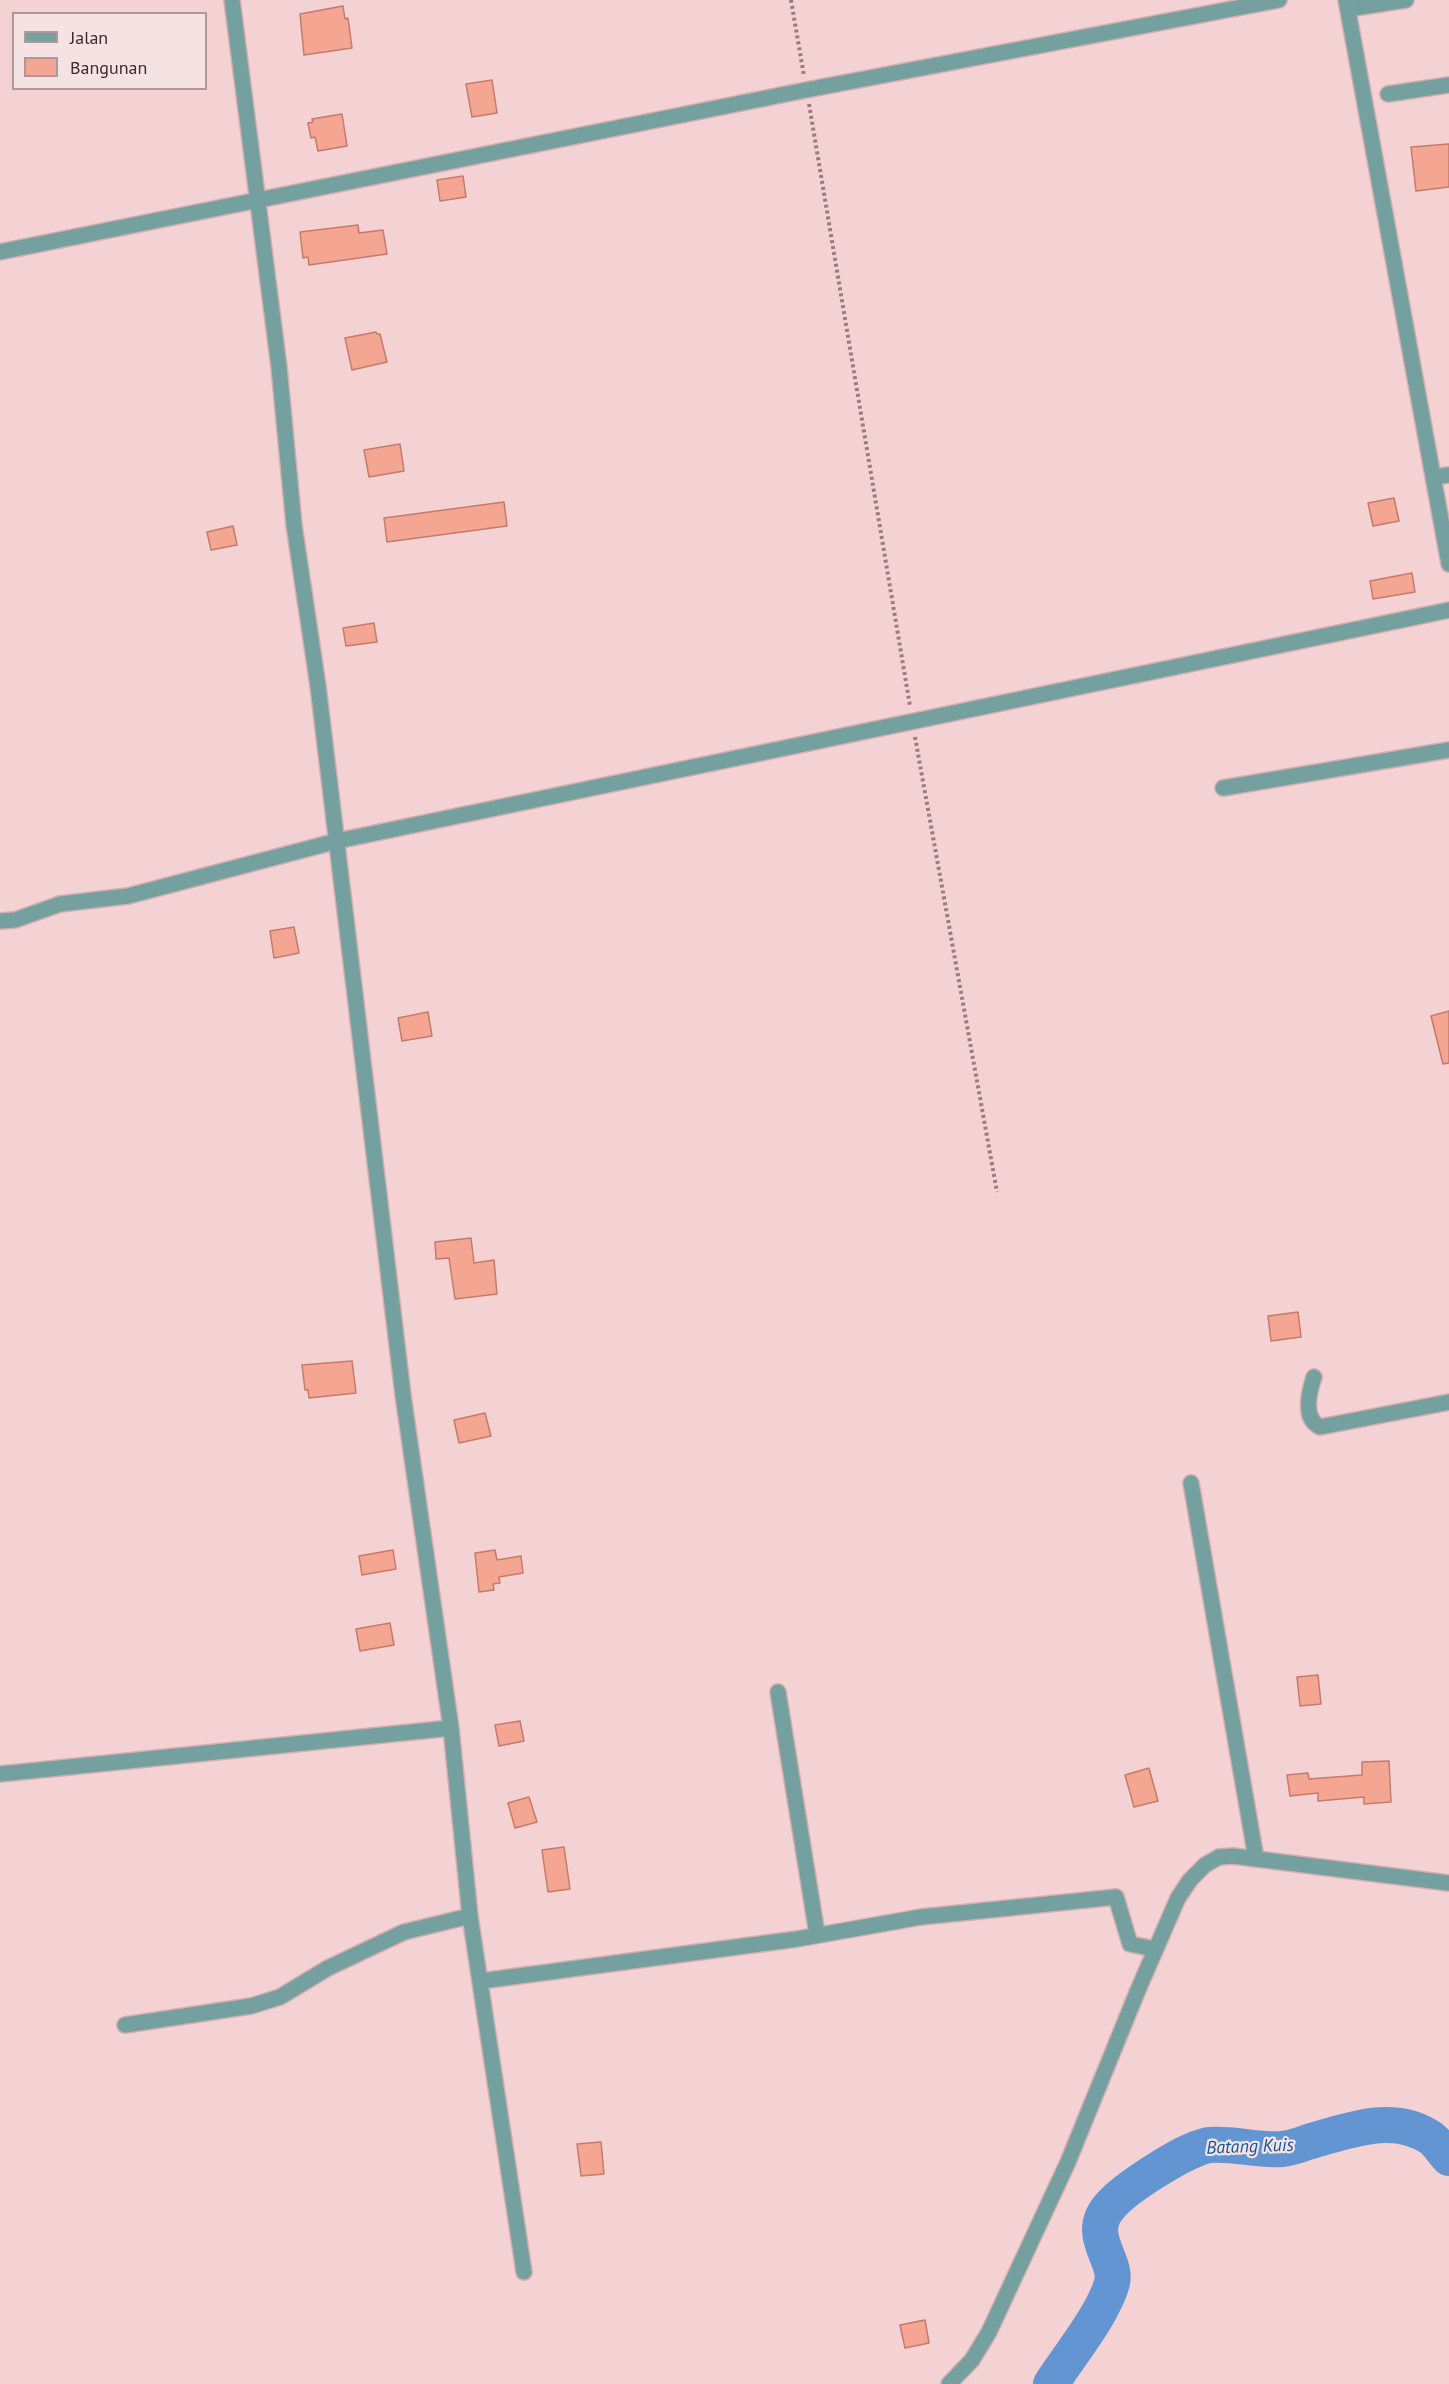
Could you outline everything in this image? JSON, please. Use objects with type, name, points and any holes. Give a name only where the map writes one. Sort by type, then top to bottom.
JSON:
[{"type":"street","points":[[232,0],[279,367],[294,525],[318,686],[403,1395],[451,1728],[470,1916],[524,2272]]},
{"type":"street","points":[[0,252],[806,90],[1278,0]]},
{"type":"street","points":[[1406,0],[1347,4],[1441,476],[1449,564]]},
{"type":"street","points":[[1388,94],[1449,85]]},
{"type":"street","points":[[0,921],[15,920],[60,904],[128,896],[337,842],[1449,610]]},
{"type":"street","points":[[1223,788],[1449,750]]},
{"type":"street","points":[[1314,1377],[1309,1392],[1308,1408],[1316,1425],[1320,1427],[1449,1402]]},
{"type":"street","points":[[1191,1484],[1256,1858]]},
{"type":"street","points":[[778,1692],[817,1934]]},
{"type":"street","points":[[0,1774],[451,1728]]},
{"type":"street","points":[[949,2384],[972,2360],[989,2332],[1068,2162],[1178,1898],[1190,1880],[1205,1865],[1219,1857],[1233,1856],[1449,1884]]},
{"type":"street","points":[[481,1981],[817,1934],[921,1917],[1116,1897],[1130,1944],[1155,1949]]},
{"type":"street","points":[[126,2025],[251,2006],[280,1997],[328,1968],[404,1932],[470,1916]]},
{"type":"path","points":[[790,0],[913,723],[997,1192]]},
{"type":"building","points":[[343,6],[345,19],[348,18],[352,48],[304,55],[300,14]]},
{"type":"building","points":[[492,80],[497,113],[472,117],[466,84]]},
{"type":"building","points":[[342,114],[347,146],[318,151],[315,137],[311,138],[308,123],[313,122],[312,119]]},
{"type":"building","points":[[1449,144],[1449,187],[1416,191],[1411,147]]},
{"type":"building","points":[[463,176],[466,197],[440,201],[437,180]]},
{"type":"building","points":[[358,225],[359,233],[383,230],[387,254],[309,265],[308,257],[303,258],[300,232]]},
{"type":"building","points":[[376,332],[380,334],[387,362],[352,370],[345,338]]},
{"type":"building","points":[[400,444],[404,471],[369,477],[364,450]]},
{"type":"building","points":[[1394,498],[1399,521],[1373,526],[1368,503]]},
{"type":"building","points":[[504,502],[507,526],[387,542],[384,518]]},
{"type":"building","points":[[233,526],[237,545],[211,550],[207,532]]},
{"type":"building","points":[[1412,573],[1415,592],[1373,599],[1370,581]]},
{"type":"building","points":[[374,623],[377,642],[346,646],[343,628]]},
{"type":"building","points":[[294,927],[299,953],[274,958],[270,931]]},
{"type":"building","points":[[1449,1011],[1449,1063],[1443,1064],[1431,1016]]},
{"type":"building","points":[[428,1012],[432,1036],[402,1041],[398,1018]]},
{"type":"building","points":[[471,1238],[474,1263],[494,1260],[497,1294],[455,1299],[449,1258],[436,1259],[435,1242]]},
{"type":"building","points":[[1298,1312],[1301,1337],[1271,1341],[1268,1316]]},
{"type":"building","points":[[352,1361],[356,1393],[309,1398],[308,1390],[305,1390],[302,1365]]},
{"type":"building","points":[[485,1413],[491,1436],[459,1443],[454,1420]]},
{"type":"building","points":[[393,1550],[396,1569],[362,1575],[359,1556]]},
{"type":"building","points":[[495,1550],[497,1560],[521,1556],[523,1573],[499,1577],[500,1583],[493,1584],[494,1590],[479,1592],[475,1553]]},
{"type":"building","points":[[390,1623],[394,1645],[360,1651],[356,1629]]},
{"type":"building","points":[[1318,1675],[1321,1704],[1300,1706],[1297,1677]]},
{"type":"building","points":[[520,1721],[524,1741],[499,1746],[495,1725]]},
{"type":"building","points":[[1389,1761],[1391,1802],[1364,1804],[1364,1797],[1318,1801],[1318,1793],[1290,1796],[1287,1775],[1308,1773],[1309,1779],[1362,1775],[1362,1762]]},
{"type":"building","points":[[1149,1768],[1158,1801],[1134,1807],[1125,1775]]},
{"type":"building","points":[[529,1797],[537,1822],[515,1828],[508,1803]]},
{"type":"building","points":[[564,1847],[570,1889],[548,1892],[542,1850]]},
{"type":"building","points":[[601,2142],[604,2174],[581,2176],[577,2144]]},
{"type":"building","points":[[925,2320],[929,2343],[905,2348],[900,2325]]},
{"type":"waterway","name":"Batang Kuis","points":[[1051,2384],[1093,2322],[1112,2283],[1111,2265],[1101,2237],[1100,2227],[1103,2217],[1110,2206],[1128,2190],[1172,2161],[1200,2147],[1210,2145],[1282,2149],[1354,2129],[1386,2125],[1416,2130],[1434,2140],[1449,2158]]}]
